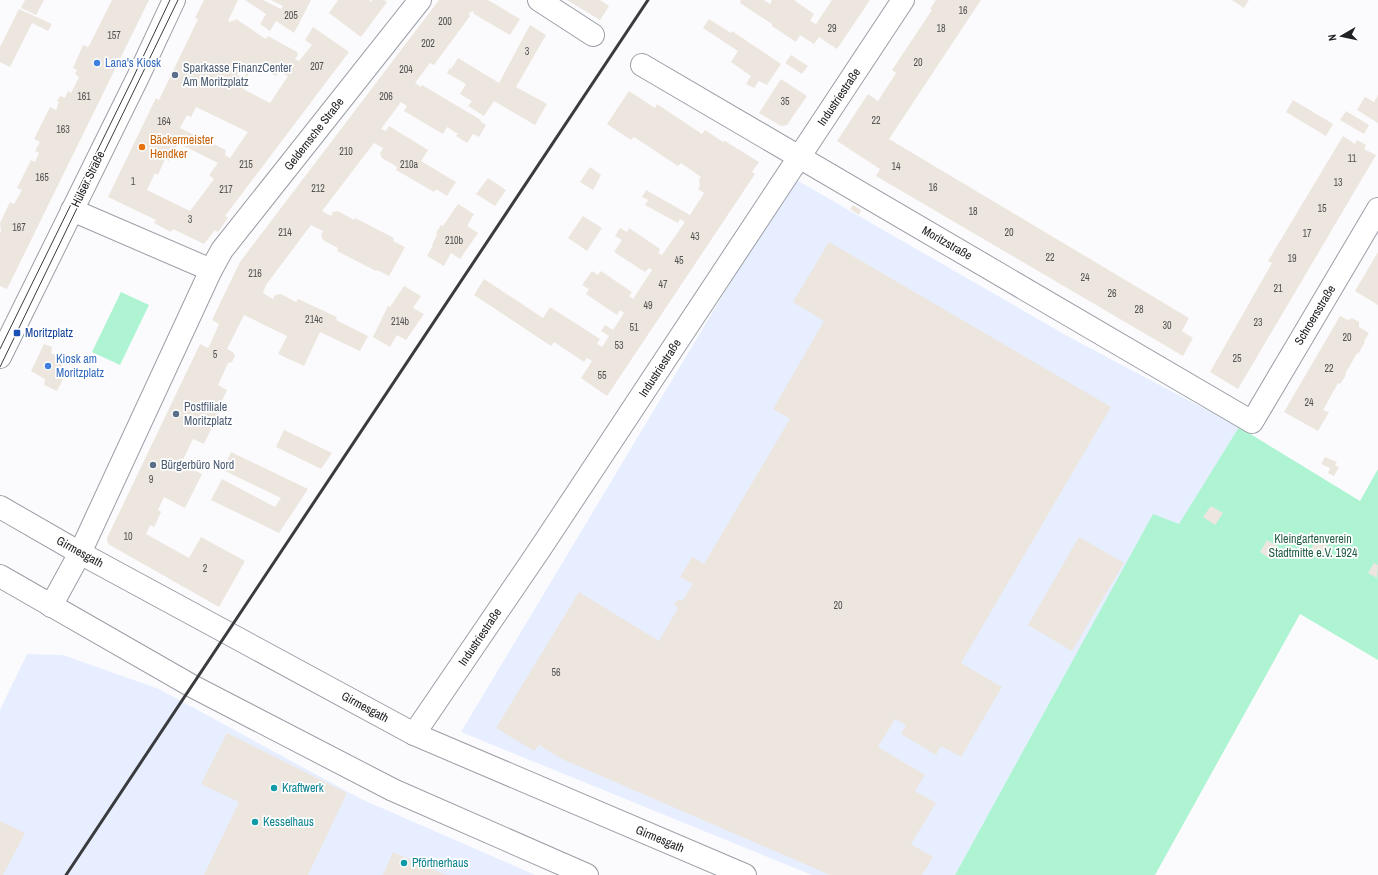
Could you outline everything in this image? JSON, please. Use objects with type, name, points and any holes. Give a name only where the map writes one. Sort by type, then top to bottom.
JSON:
[{"type":"street","name":"Hülser Straße","points":[[0,358],[174,0]]},
{"type":"street","name":"Geldernsche Straße","points":[[211,270],[222,250],[420,0]]},
{"type":"street","points":[[539,0],[593,35]]},
{"type":"street","name":"Industriestraße","points":[[414,734],[540,550],[903,0]]},
{"type":"street","name":"Moritzstraße","points":[[642,65],[1252,422]]},
{"type":"street","name":"Schroersstraße","points":[[1252,422],[1378,209]]},
{"type":"street","points":[[51,606],[80,552],[211,270],[72,210]]},
{"type":"street","name":"Girmesgath","points":[[0,507],[414,734],[745,875]]},
{"type":"street","points":[[0,576],[192,686],[392,790],[587,875]]},
{"type":"shaded area","points":[[793,178],[1069,337],[1239,427],[1179,525],[1153,515],[955,875],[812,875],[461,732]]},
{"type":"shaded area","points":[[27,654],[63,655],[159,689],[361,799],[535,875],[0,875],[0,710]]},
{"type":"green space","points":[[121,292],[149,305],[120,365],[92,352]]},
{"type":"green space","name":"Kleingartenverein Stadtmitte e.V. 1924","points":[[1239,427],[1360,501],[1378,469],[1378,660],[1300,614],[1155,875],[955,875],[1153,514],[1179,524]]},
{"type":"building","points":[[25,0],[44,0],[36,15],[21,8]]},
{"type":"building","points":[[112,0],[149,0],[7,289],[0,286],[0,223],[10,202],[14,204],[22,190],[17,188],[31,160],[35,162],[39,153],[35,151],[40,142],[34,139],[50,107],[56,110],[59,102],[57,101],[60,96],[65,98],[68,91],[71,93],[79,77],[75,74],[77,70],[73,68],[83,45],[88,47]]},
{"type":"building","points":[[204,0],[238,0],[228,21],[231,22],[232,20],[234,21],[236,19],[266,39],[268,36],[297,52],[298,55],[295,59],[299,61],[312,45],[305,40],[313,27],[349,52],[225,216],[228,218],[218,232],[215,230],[204,244],[173,229],[171,232],[154,223],[156,220],[108,197],[156,98],[159,100],[198,19],[195,18]],"holes":[[[253,64],[276,76],[280,72],[288,76],[270,103],[243,89]],[[240,69],[247,72],[244,78],[237,75]],[[196,107],[248,132],[230,158],[225,155],[226,150],[180,128],[187,115],[191,117]],[[178,143],[218,163],[209,175],[214,179],[190,211],[147,190],[155,173],[158,175],[165,159],[169,161]]]},
{"type":"building","points":[[245,0],[263,0],[281,9],[283,6],[271,0],[311,0],[294,33],[276,21],[270,31],[260,24],[266,14]]},
{"type":"building","points":[[338,0],[369,0],[371,2],[372,0],[384,0],[387,2],[361,37],[329,13]]},
{"type":"building","points":[[439,0],[488,0],[520,19],[510,35],[474,14],[473,11],[469,13],[470,16],[434,65],[430,63],[415,83],[421,87],[422,85],[481,120],[480,121],[486,125],[479,137],[473,134],[467,143],[456,136],[458,134],[447,127],[443,134],[404,111],[407,106],[401,102],[381,129],[386,131],[389,126],[428,150],[421,161],[456,182],[447,196],[436,189],[434,192],[396,170],[397,167],[382,158],[380,153],[383,148],[374,143],[322,211],[331,216],[333,212],[338,211],[354,220],[355,218],[394,238],[393,241],[405,247],[389,276],[337,251],[338,248],[323,240],[321,235],[323,231],[311,225],[266,285],[263,293],[273,299],[275,295],[281,294],[296,302],[298,299],[337,317],[336,320],[368,336],[360,351],[320,332],[304,366],[278,354],[287,336],[244,315],[227,349],[233,352],[235,356],[232,362],[228,363],[218,385],[227,390],[221,403],[223,404],[204,444],[193,439],[181,464],[202,474],[185,508],[164,497],[158,510],[161,512],[156,523],[154,527],[150,525],[146,534],[189,558],[201,537],[245,561],[219,607],[108,544],[107,538],[200,344],[208,348],[211,342],[219,324],[212,320],[240,262]]},
{"type":"building","points":[[567,0],[600,0],[609,6],[600,20]]},
{"type":"building","points":[[741,0],[764,0],[770,4],[772,0],[794,0],[814,14],[810,21],[816,24],[832,0],[870,0],[837,49],[819,37],[814,44],[800,35],[796,42],[740,3]]},
{"type":"building","points":[[936,0],[981,0],[889,139],[1189,318],[1182,331],[1193,338],[1183,356],[876,176],[880,169],[837,141],[868,94],[878,101],[896,73],[892,70],[932,10],[930,9]]},
{"type":"building","points":[[1232,0],[1249,0],[1244,8]]},
{"type":"building","points":[[19,9],[52,24],[48,31],[32,23],[10,67],[0,62],[0,47]]},
{"type":"building","points":[[709,19],[731,33],[732,31],[781,64],[767,85],[759,81],[754,88],[746,84],[751,76],[731,62],[738,51],[703,28]]},
{"type":"building","points":[[530,25],[546,35],[516,87],[547,104],[535,125],[494,101],[484,116],[468,106],[472,101],[460,94],[466,84],[447,73],[450,68],[451,69],[458,58],[499,83]]},
{"type":"building","points":[[791,55],[808,66],[802,74],[785,63]]},
{"type":"building","points":[[781,79],[807,96],[787,125],[781,126],[759,113]]},
{"type":"building","points":[[629,91],[655,108],[657,104],[702,134],[705,130],[759,162],[752,172],[755,174],[607,396],[581,378],[592,361],[587,358],[584,362],[554,342],[551,346],[474,295],[484,279],[543,318],[550,307],[600,339],[597,344],[602,347],[609,336],[601,331],[605,325],[613,330],[624,313],[620,310],[617,315],[586,294],[589,289],[582,285],[592,271],[598,275],[601,271],[632,292],[629,296],[633,299],[652,270],[649,268],[645,272],[614,252],[622,240],[615,236],[620,228],[627,232],[629,228],[660,249],[658,253],[662,255],[685,222],[680,219],[678,223],[645,205],[648,200],[642,197],[646,190],[690,215],[704,193],[698,189],[700,186],[699,180],[701,177],[681,163],[678,166],[634,137],[631,140],[607,124]]},
{"type":"building","points":[[1378,95],[1378,123],[1357,110],[1365,97],[1374,102]]},
{"type":"building","points":[[1293,100],[1333,124],[1326,136],[1286,112]]},
{"type":"building","points":[[1346,111],[1369,125],[1364,134],[1340,120]]},
{"type":"building","points":[[1343,136],[1355,144],[1357,140],[1366,145],[1364,149],[1376,155],[1238,389],[1210,372],[1272,263],[1268,261]]},
{"type":"building","points":[[590,167],[601,175],[593,190],[580,182]]},
{"type":"building","points":[[488,178],[506,190],[495,206],[476,194]]},
{"type":"building","points":[[458,204],[474,214],[467,226],[478,233],[460,259],[451,253],[444,266],[427,256],[437,235],[436,233],[441,225],[443,226]]},
{"type":"building","points":[[853,205],[861,210],[859,215],[850,209]]},
{"type":"building","points":[[583,216],[602,228],[587,251],[568,238]]},
{"type":"building","points":[[829,242],[1111,407],[961,663],[1002,687],[961,757],[941,746],[936,755],[901,734],[906,725],[895,719],[878,747],[925,775],[915,791],[936,803],[911,844],[933,857],[922,875],[830,875],[562,759],[539,745],[534,751],[496,728],[579,592],[659,641],[678,608],[674,605],[678,599],[682,601],[693,584],[680,577],[692,557],[704,564],[790,419],[773,409],[824,321],[793,302]]},
{"type":"building","points":[[1378,252],[1378,305],[1355,291]]},
{"type":"building","points":[[404,286],[421,296],[413,308],[424,314],[406,340],[397,335],[390,347],[373,337],[388,306],[390,307]]},
{"type":"building","points":[[1340,316],[1348,320],[1352,318],[1359,322],[1359,327],[1369,333],[1345,374],[1346,375],[1340,384],[1338,383],[1323,410],[1329,412],[1318,431],[1284,412]]},
{"type":"building","name":"Kiosk am Moritzplatz","points":[[44,344],[52,347],[51,353],[65,360],[58,375],[64,377],[57,391],[44,385],[45,379],[31,371]]},
{"type":"building","points":[[284,430],[332,453],[321,469],[276,447]]},
{"type":"building","points":[[231,452],[308,489],[279,533],[211,500],[222,479],[275,507],[281,498],[223,470]]},
{"type":"building","points":[[1325,457],[1337,462],[1335,465],[1339,467],[1334,476],[1328,473],[1330,468],[1321,464]]},
{"type":"building","points":[[1211,506],[1223,513],[1215,525],[1203,517]]},
{"type":"building","points":[[1079,537],[1124,563],[1072,651],[1028,625]]},
{"type":"building","points":[[1267,540],[1277,546],[1269,558],[1260,552]]},
{"type":"building","points":[[1316,540],[1328,546],[1322,557],[1310,551]]},
{"type":"building","points":[[1374,563],[1378,565],[1377,578],[1368,573]]},
{"type":"building","points":[[227,733],[347,793],[308,875],[204,875],[239,802],[201,784]]},
{"type":"building","points":[[0,821],[25,833],[3,875],[0,875]]},
{"type":"building","name":"Pförtnerhaus","points":[[393,852],[446,875],[383,875]]},
{"type":"tram line","points":[[0,349],[170,0]]},
{"type":"tram line","points":[[0,367],[178,0]]},
{"type":"railway","points":[[66,875],[648,0]]},
{"type":"place","name":"Lana's Kiosk","points":[[97,63]]},
{"type":"place","name":"Sparkasse FinanzCenter Am Moritzplatz","points":[[175,75]]},
{"type":"place","name":"Bäckermeister Hendker","points":[[142,147]]},
{"type":"place","name":"Moritzplatz","points":[[17,333]]},
{"type":"place","name":"Kiosk am Moritzplatz","points":[[48,366]]},
{"type":"place","name":"Postfiliale Moritzplatz","points":[[176,414]]},
{"type":"place","name":"Bürgerbüro Nord","points":[[153,465]]},
{"type":"place","name":"Kraftwerk","points":[[274,788]]},
{"type":"place","name":"Kesselhaus","points":[[255,822]]},
{"type":"place","name":"Pförtnerhaus","points":[[404,863]]}]
